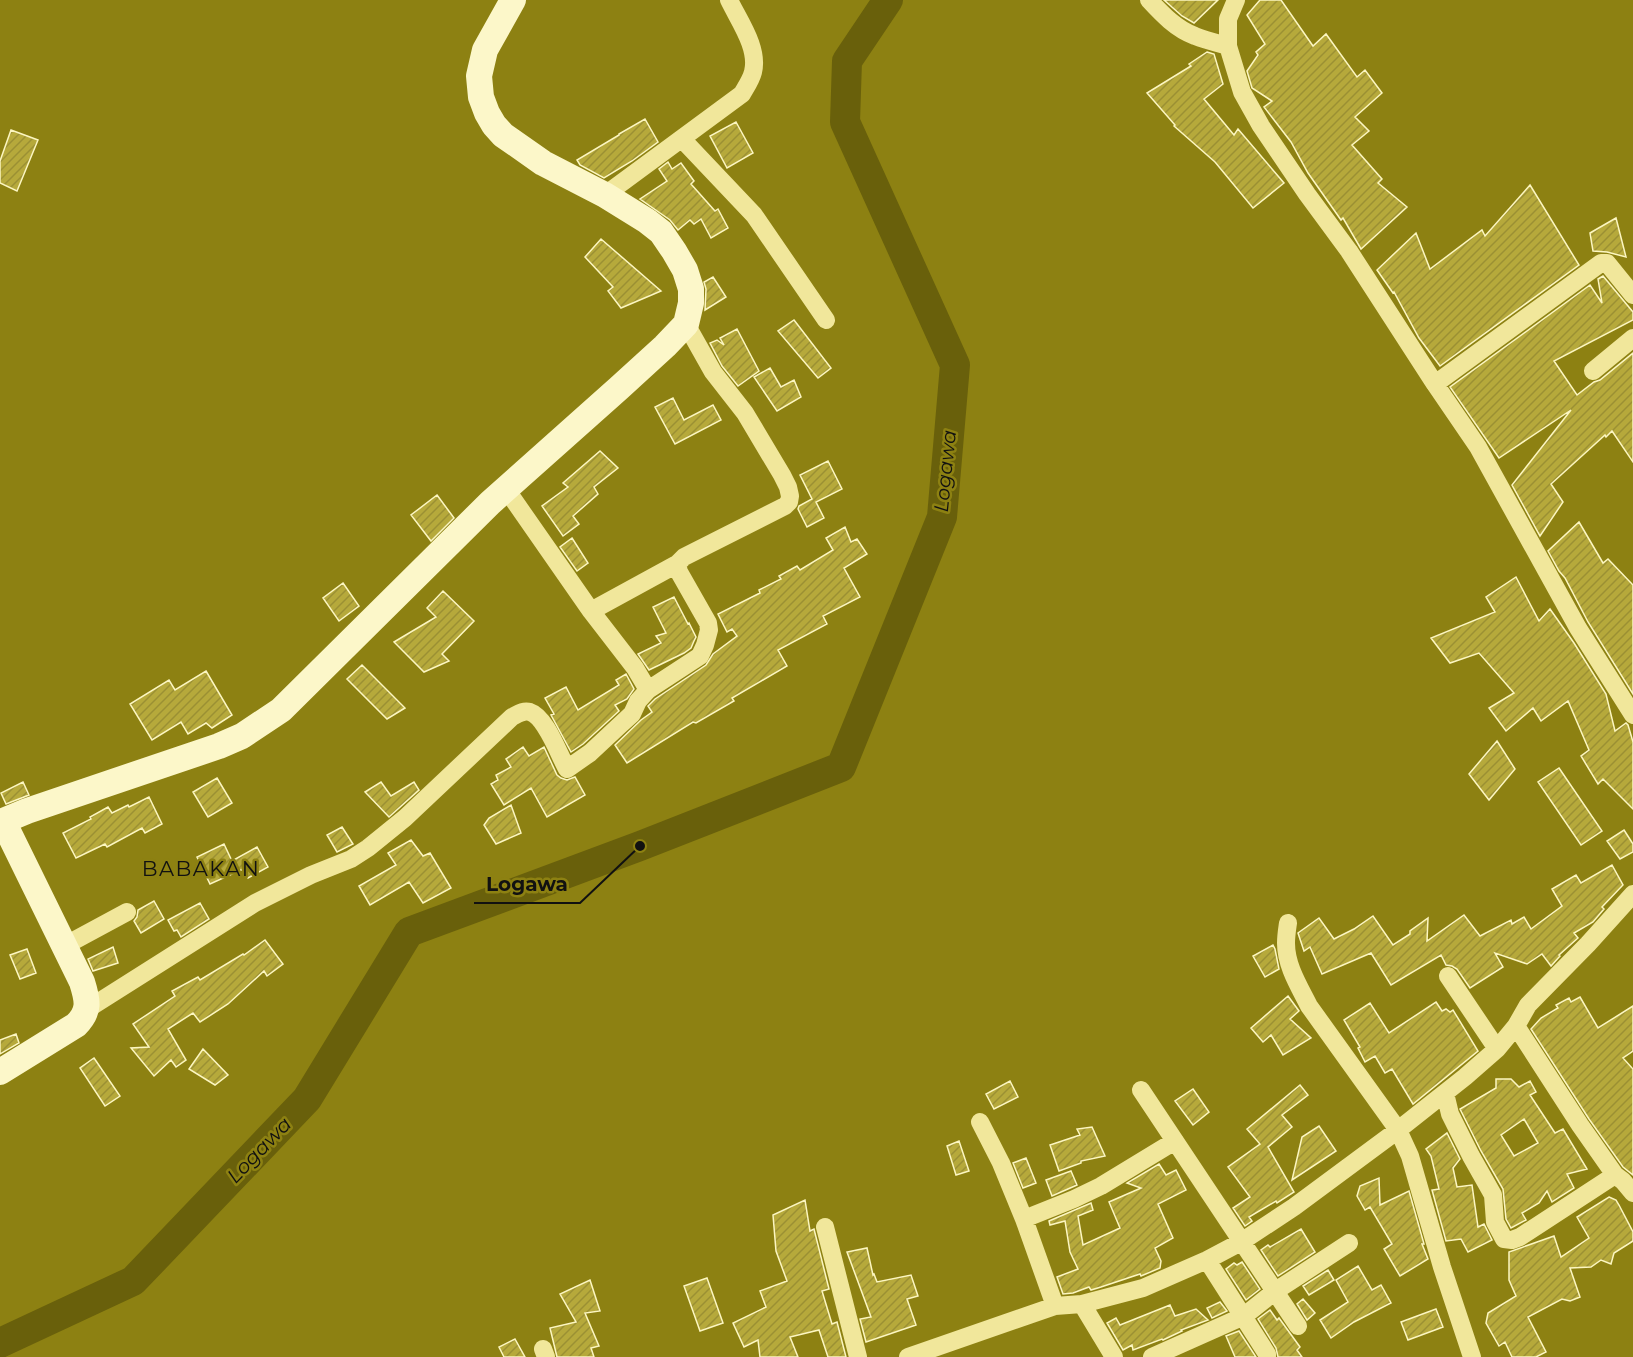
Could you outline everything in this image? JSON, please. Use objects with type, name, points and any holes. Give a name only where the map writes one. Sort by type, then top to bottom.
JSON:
[{"type":"main road","points":[[0,1072],[76,1025],[84,1018],[86,1010],[82,982],[1,818],[219,746],[258,726],[281,710],[490,503],[627,381],[686,324],[691,303],[691,289],[685,270],[661,232],[605,195],[535,157],[503,135],[487,113],[481,97],[479,76],[483,58],[485,50],[513,0]]},
{"type":"street","points":[[605,195],[738,98],[749,83],[753,70],[750,43],[729,0]]},
{"type":"street","points":[[1149,0],[1179,28],[1193,36],[1228,46]]},
{"type":"street","points":[[1236,0],[1228,19],[1228,46],[1238,83],[1261,126],[1349,251],[1478,447],[1578,628],[1633,715]]},
{"type":"street","points":[[682,139],[759,222],[826,320]]},
{"type":"street","points":[[1435,384],[1601,263],[1606,263],[1633,295]]},
{"type":"street","points":[[591,611],[677,564],[684,556],[780,510],[789,502],[788,487],[782,475],[745,413],[713,372],[686,324]]},
{"type":"street","points":[[1593,371],[1633,338]]},
{"type":"street","points":[[506,489],[591,611],[635,668],[648,690]]},
{"type":"street","points":[[86,1010],[255,903],[311,875],[351,859],[368,848],[405,818],[520,712],[528,711],[543,722],[567,769],[590,753],[632,714],[638,701],[648,690],[700,656],[709,630],[708,623],[679,572],[677,564]]},
{"type":"street","points":[[908,1357],[1055,1306],[1082,1304],[1143,1288],[1242,1242],[1294,1207],[1398,1130],[1497,1049],[1516,1026],[1528,1005],[1633,894]]},
{"type":"street","points":[[64,946],[127,912]]},
{"type":"street","points":[[1288,923],[1286,943],[1288,962],[1298,984],[1310,1006],[1398,1130],[1410,1156],[1442,1267],[1472,1357]]},
{"type":"street","points":[[1448,976],[1497,1049]]},
{"type":"street","points":[[1516,1026],[1615,1175],[1633,1193]]},
{"type":"street","points":[[1141,1090],[1298,1326]]},
{"type":"street","points":[[1445,1093],[1450,1114],[1470,1156],[1493,1195],[1495,1222],[1504,1239],[1512,1240],[1520,1237],[1615,1175]]},
{"type":"street","points":[[980,1122],[1001,1163],[1024,1219],[1055,1306]]},
{"type":"street","points":[[1024,1219],[1101,1186],[1174,1141]]},
{"type":"street","points":[[825,1227],[858,1357]]},
{"type":"street","points":[[1152,1357],[1244,1316],[1274,1292],[1349,1243]]},
{"type":"street","points":[[1207,1260],[1244,1316],[1267,1357]]},
{"type":"street","points":[[1082,1304],[1114,1357]]},
{"type":"building","points":[[1164,0],[1218,0],[1194,23]]},
{"type":"building","points":[[1260,0],[1281,0],[1313,46],[1326,34],[1357,77],[1365,70],[1382,93],[1355,117],[1369,131],[1352,145],[1382,179],[1378,183],[1407,207],[1361,249],[1343,218],[1341,220],[1308,173],[1291,142],[1264,107],[1272,101],[1252,88],[1247,71],[1258,55],[1256,52],[1265,44],[1247,15]]},
{"type":"building","points":[[1207,52],[1214,54],[1223,84],[1204,99],[1234,135],[1238,129],[1284,183],[1253,208],[1215,162],[1174,126],[1147,93],[1191,66],[1189,64]]},
{"type":"building","points":[[645,119],[658,142],[632,161],[604,178],[580,165],[577,160]]},
{"type":"building","points":[[736,122],[753,153],[727,168],[710,136]]},
{"type":"building","points":[[11,130],[38,140],[17,191],[0,183],[0,161]]},
{"type":"building","points":[[668,162],[672,169],[681,163],[694,181],[691,184],[715,211],[718,209],[728,228],[711,238],[701,219],[694,224],[690,220],[678,230],[670,220],[640,199],[667,181],[659,169]]},
{"type":"building","points":[[1530,185],[1579,265],[1440,366],[1419,338],[1394,292],[1377,270],[1416,233],[1430,269],[1482,230],[1485,236]]},
{"type":"building","points":[[1616,218],[1626,257],[1593,251],[1590,233]]},
{"type":"building","points":[[601,239],[661,291],[621,308],[608,291],[613,287],[585,257]]},
{"type":"building","points":[[1603,276],[1633,312],[1633,320],[1554,361],[1577,395],[1600,380],[1633,353],[1633,462],[1612,431],[1606,437],[1605,435],[1551,484],[1563,502],[1540,536],[1512,485],[1571,410],[1499,458],[1450,387],[1590,285],[1602,303],[1598,279]]},
{"type":"building","points":[[713,277],[726,297],[705,310],[704,282]]},
{"type":"building","points":[[794,320],[831,368],[818,378],[778,331]]},
{"type":"building","points":[[737,329],[759,371],[738,386],[722,366],[710,343],[717,340],[724,345],[720,338]]},
{"type":"building","points":[[770,368],[781,387],[794,380],[801,397],[777,411],[754,377]]},
{"type":"building","points":[[673,398],[684,420],[713,405],[721,420],[675,444],[655,407]]},
{"type":"building","points":[[600,451],[618,468],[594,487],[598,494],[573,516],[579,524],[563,536],[542,506],[568,487],[563,483]]},
{"type":"building","points":[[828,461],[842,489],[816,502],[824,518],[807,527],[798,509],[799,506],[812,499],[800,475]]},
{"type":"building","points":[[437,495],[454,518],[431,541],[411,515]]},
{"type":"building","points":[[1579,522],[1603,563],[1608,559],[1633,585],[1633,694],[1588,622],[1548,551]]},
{"type":"building","points":[[845,527],[851,542],[857,539],[867,554],[844,568],[860,597],[823,616],[827,624],[778,650],[787,666],[732,698],[734,701],[696,723],[693,722],[627,763],[615,745],[652,712],[648,706],[706,665],[713,654],[737,636],[732,629],[727,632],[718,614],[760,593],[759,590],[781,579],[779,576],[797,566],[800,570],[833,550],[826,538]]},
{"type":"building","points":[[572,538],[588,563],[577,571],[560,547]]},
{"type":"building","points":[[1516,577],[1539,621],[1550,609],[1574,643],[1606,694],[1615,731],[1626,723],[1628,725],[1633,742],[1633,809],[1603,779],[1598,784],[1581,756],[1589,750],[1568,701],[1541,721],[1533,708],[1506,731],[1489,708],[1514,693],[1479,653],[1450,663],[1431,638],[1495,612],[1486,597]]},
{"type":"building","points":[[343,583],[359,606],[339,621],[323,598]]},
{"type":"building","points":[[443,591],[474,621],[442,654],[449,661],[424,672],[394,642],[436,617],[427,608]]},
{"type":"building","points":[[674,597],[696,637],[691,648],[684,653],[649,670],[638,654],[661,643],[656,636],[666,633],[653,607]]},
{"type":"building","points":[[362,665],[405,708],[387,719],[347,679]]},
{"type":"building","points":[[206,671],[232,715],[212,728],[206,723],[188,734],[181,722],[152,740],[130,704],[169,680],[175,690]]},
{"type":"building","points":[[626,674],[634,689],[627,699],[615,705],[619,711],[571,752],[551,715],[554,714],[545,698],[566,687],[578,710],[619,685],[616,680]]},
{"type":"building","points":[[1497,741],[1515,769],[1489,800],[1469,774]]},
{"type":"building","points":[[523,747],[529,756],[544,747],[557,775],[567,780],[575,777],[585,795],[547,817],[531,788],[504,805],[491,784],[498,780],[496,775],[511,767],[506,759]]},
{"type":"building","points":[[1559,768],[1602,831],[1581,845],[1538,782]]},
{"type":"building","points":[[217,778],[232,803],[208,817],[193,792]]},
{"type":"building","points":[[23,782],[29,795],[6,804],[1,793]]},
{"type":"building","points":[[381,782],[391,796],[414,782],[419,790],[389,817],[365,792]]},
{"type":"building","points":[[149,797],[162,824],[145,833],[142,828],[107,847],[105,844],[76,858],[63,833],[91,819],[90,817],[108,807],[112,813]]},
{"type":"building","points":[[511,805],[521,833],[496,844],[484,825],[489,818]]},
{"type":"building","points":[[342,827],[353,844],[337,852],[327,835]]},
{"type":"building","points":[[1624,830],[1633,844],[1633,852],[1620,859],[1607,841]]},
{"type":"building","points":[[411,840],[423,856],[430,853],[451,888],[423,903],[409,882],[370,905],[359,886],[396,865],[388,853]]},
{"type":"building","points":[[224,844],[232,861],[257,847],[268,867],[248,878],[243,869],[210,884],[197,857]]},
{"type":"building","points":[[1612,865],[1623,885],[1602,907],[1604,909],[1593,922],[1574,933],[1578,938],[1559,955],[1551,966],[1542,954],[1527,964],[1495,953],[1503,967],[1470,988],[1457,969],[1446,965],[1441,955],[1391,985],[1371,953],[1322,974],[1310,947],[1304,951],[1298,933],[1319,918],[1334,939],[1373,916],[1393,945],[1428,918],[1427,941],[1464,915],[1480,936],[1511,920],[1512,924],[1524,917],[1531,929],[1562,906],[1552,889],[1576,875],[1581,883]]},
{"type":"building","points":[[154,901],[164,919],[141,933],[134,921],[138,910]]},
{"type":"building","points":[[200,903],[209,919],[181,937],[177,930],[174,931],[168,920]]},
{"type":"building","points":[[265,940],[283,964],[267,976],[264,971],[228,1004],[200,1022],[193,1013],[168,1029],[186,1060],[176,1067],[171,1060],[154,1076],[131,1048],[149,1047],[133,1024],[175,996],[172,991],[198,977],[200,980]]},
{"type":"building","points":[[1273,945],[1279,969],[1265,977],[1253,956]]},
{"type":"building","points":[[113,947],[118,963],[93,971],[88,959]]},
{"type":"building","points":[[27,949],[36,973],[20,979],[10,955]]},
{"type":"building","points":[[1288,996],[1299,1011],[1290,1019],[1311,1038],[1283,1055],[1271,1035],[1263,1042],[1251,1028]]},
{"type":"building","points":[[1580,997],[1598,1028],[1633,1006],[1633,1051],[1623,1058],[1633,1069],[1633,1175],[1623,1167],[1589,1119],[1531,1029],[1541,1018],[1558,1008],[1556,1005],[1569,998],[1571,1002]]},
{"type":"building","points":[[1436,1002],[1442,1011],[1453,1010],[1478,1051],[1413,1104],[1392,1069],[1385,1073],[1375,1056],[1365,1062],[1358,1048],[1360,1047],[1344,1020],[1370,1003],[1389,1033]]},
{"type":"building","points":[[16,1034],[19,1043],[0,1054],[0,1040]]},
{"type":"building","points":[[203,1049],[228,1075],[215,1085],[189,1069]]},
{"type":"building","points":[[94,1058],[120,1096],[105,1106],[80,1068]]},
{"type":"building","points":[[1496,1079],[1511,1079],[1519,1087],[1530,1081],[1536,1092],[1530,1095],[1555,1133],[1563,1129],[1587,1169],[1567,1174],[1574,1188],[1552,1202],[1547,1191],[1539,1203],[1522,1213],[1526,1220],[1511,1228],[1506,1219],[1503,1189],[1460,1109],[1496,1088]],"holes":[[[1524,1119],[1538,1143],[1514,1156],[1501,1135]]]},
{"type":"building","points":[[1010,1081],[1018,1097],[994,1109],[986,1094]]},
{"type":"building","points":[[1300,1085],[1308,1095],[1282,1115],[1292,1127],[1268,1147],[1294,1192],[1249,1217],[1252,1221],[1245,1226],[1233,1208],[1250,1197],[1228,1167],[1260,1144],[1247,1129]]},
{"type":"building","points":[[1193,1089],[1209,1112],[1193,1125],[1175,1101]]},
{"type":"building","points":[[1319,1126],[1336,1151],[1292,1180],[1302,1137]]},
{"type":"building","points":[[1092,1127],[1105,1156],[1081,1161],[1081,1163],[1059,1171],[1050,1145],[1080,1135],[1077,1129]]},
{"type":"building","points":[[1447,1133],[1460,1159],[1453,1168],[1457,1187],[1472,1185],[1478,1227],[1484,1224],[1492,1240],[1468,1252],[1461,1239],[1446,1241],[1432,1190],[1439,1189],[1431,1156],[1426,1149]]},
{"type":"building","points":[[959,1141],[969,1171],[956,1175],[947,1146]]},
{"type":"building","points":[[1026,1158],[1036,1183],[1023,1188],[1013,1163]]},
{"type":"building","points":[[1159,1164],[1166,1175],[1176,1170],[1186,1190],[1158,1204],[1173,1238],[1155,1248],[1161,1261],[1160,1268],[1141,1276],[1140,1274],[1091,1290],[1089,1287],[1063,1294],[1057,1277],[1078,1269],[1070,1252],[1065,1221],[1050,1225],[1049,1221],[1091,1203],[1093,1210],[1078,1216],[1083,1245],[1120,1228],[1109,1202],[1141,1188],[1127,1183]]},
{"type":"building","points":[[1071,1171],[1077,1185],[1052,1196],[1046,1180]]},
{"type":"building","points":[[1379,1178],[1380,1205],[1409,1191],[1428,1259],[1400,1276],[1384,1249],[1392,1244],[1370,1207],[1365,1210],[1357,1196],[1360,1186]]},
{"type":"building","points":[[1609,1197],[1616,1200],[1619,1205],[1633,1232],[1633,1241],[1614,1253],[1611,1264],[1601,1260],[1591,1267],[1570,1268],[1580,1297],[1570,1301],[1562,1299],[1528,1317],[1546,1352],[1536,1357],[1512,1357],[1505,1342],[1499,1346],[1486,1323],[1488,1313],[1516,1296],[1509,1280],[1509,1252],[1554,1236],[1561,1257],[1589,1238],[1577,1217]]},
{"type":"building","points":[[805,1200],[810,1231],[814,1229],[829,1289],[822,1291],[832,1324],[837,1322],[846,1357],[828,1357],[819,1330],[790,1337],[798,1357],[760,1357],[758,1340],[744,1347],[733,1323],[766,1307],[760,1291],[787,1281],[776,1251],[773,1215]]},
{"type":"building","points":[[1301,1229],[1315,1252],[1278,1276],[1261,1250]]},
{"type":"building","points":[[867,1248],[873,1275],[877,1282],[911,1275],[918,1296],[907,1299],[916,1325],[866,1342],[860,1319],[871,1317],[847,1252]]},
{"type":"building","points":[[1242,1262],[1260,1289],[1246,1300],[1226,1269],[1234,1263],[1237,1265]]},
{"type":"building","points":[[1358,1266],[1372,1290],[1381,1285],[1391,1303],[1354,1322],[1331,1338],[1320,1320],[1348,1302],[1336,1280]]},
{"type":"building","points":[[1328,1270],[1334,1280],[1309,1295],[1303,1286]]},
{"type":"building","points":[[707,1278],[723,1323],[700,1331],[684,1286]]},
{"type":"building","points":[[590,1280],[600,1311],[585,1313],[599,1346],[591,1348],[594,1357],[557,1357],[550,1328],[576,1322],[560,1294]]},
{"type":"building","points":[[1303,1299],[1315,1313],[1307,1320],[1297,1304]]},
{"type":"building","points":[[1220,1302],[1227,1311],[1212,1318],[1207,1308]]},
{"type":"building","points":[[1170,1305],[1175,1316],[1196,1309],[1208,1320],[1181,1330],[1163,1340],[1133,1350],[1132,1345],[1123,1350],[1107,1323],[1116,1318],[1120,1325]]},
{"type":"building","points":[[1436,1309],[1443,1327],[1408,1340],[1401,1322]]},
{"type":"building","points":[[1270,1310],[1277,1320],[1279,1318],[1300,1347],[1297,1350],[1302,1357],[1278,1357],[1276,1348],[1258,1319]]},
{"type":"building","points":[[1239,1331],[1256,1357],[1235,1357],[1226,1336]]},
{"type":"building","points":[[515,1339],[525,1357],[504,1357],[499,1347]]},
{"type":"waterway","name":"Logawa","points":[[0,1343],[133,1281],[307,1099],[409,932],[640,846],[841,767],[942,517],[955,365],[845,122],[847,61],[888,0]]},
{"type":"place","name":"Logawa","points":[[640,846]]},
{"type":"district","name":"BABAKAN","points":[[201,868]]}]
